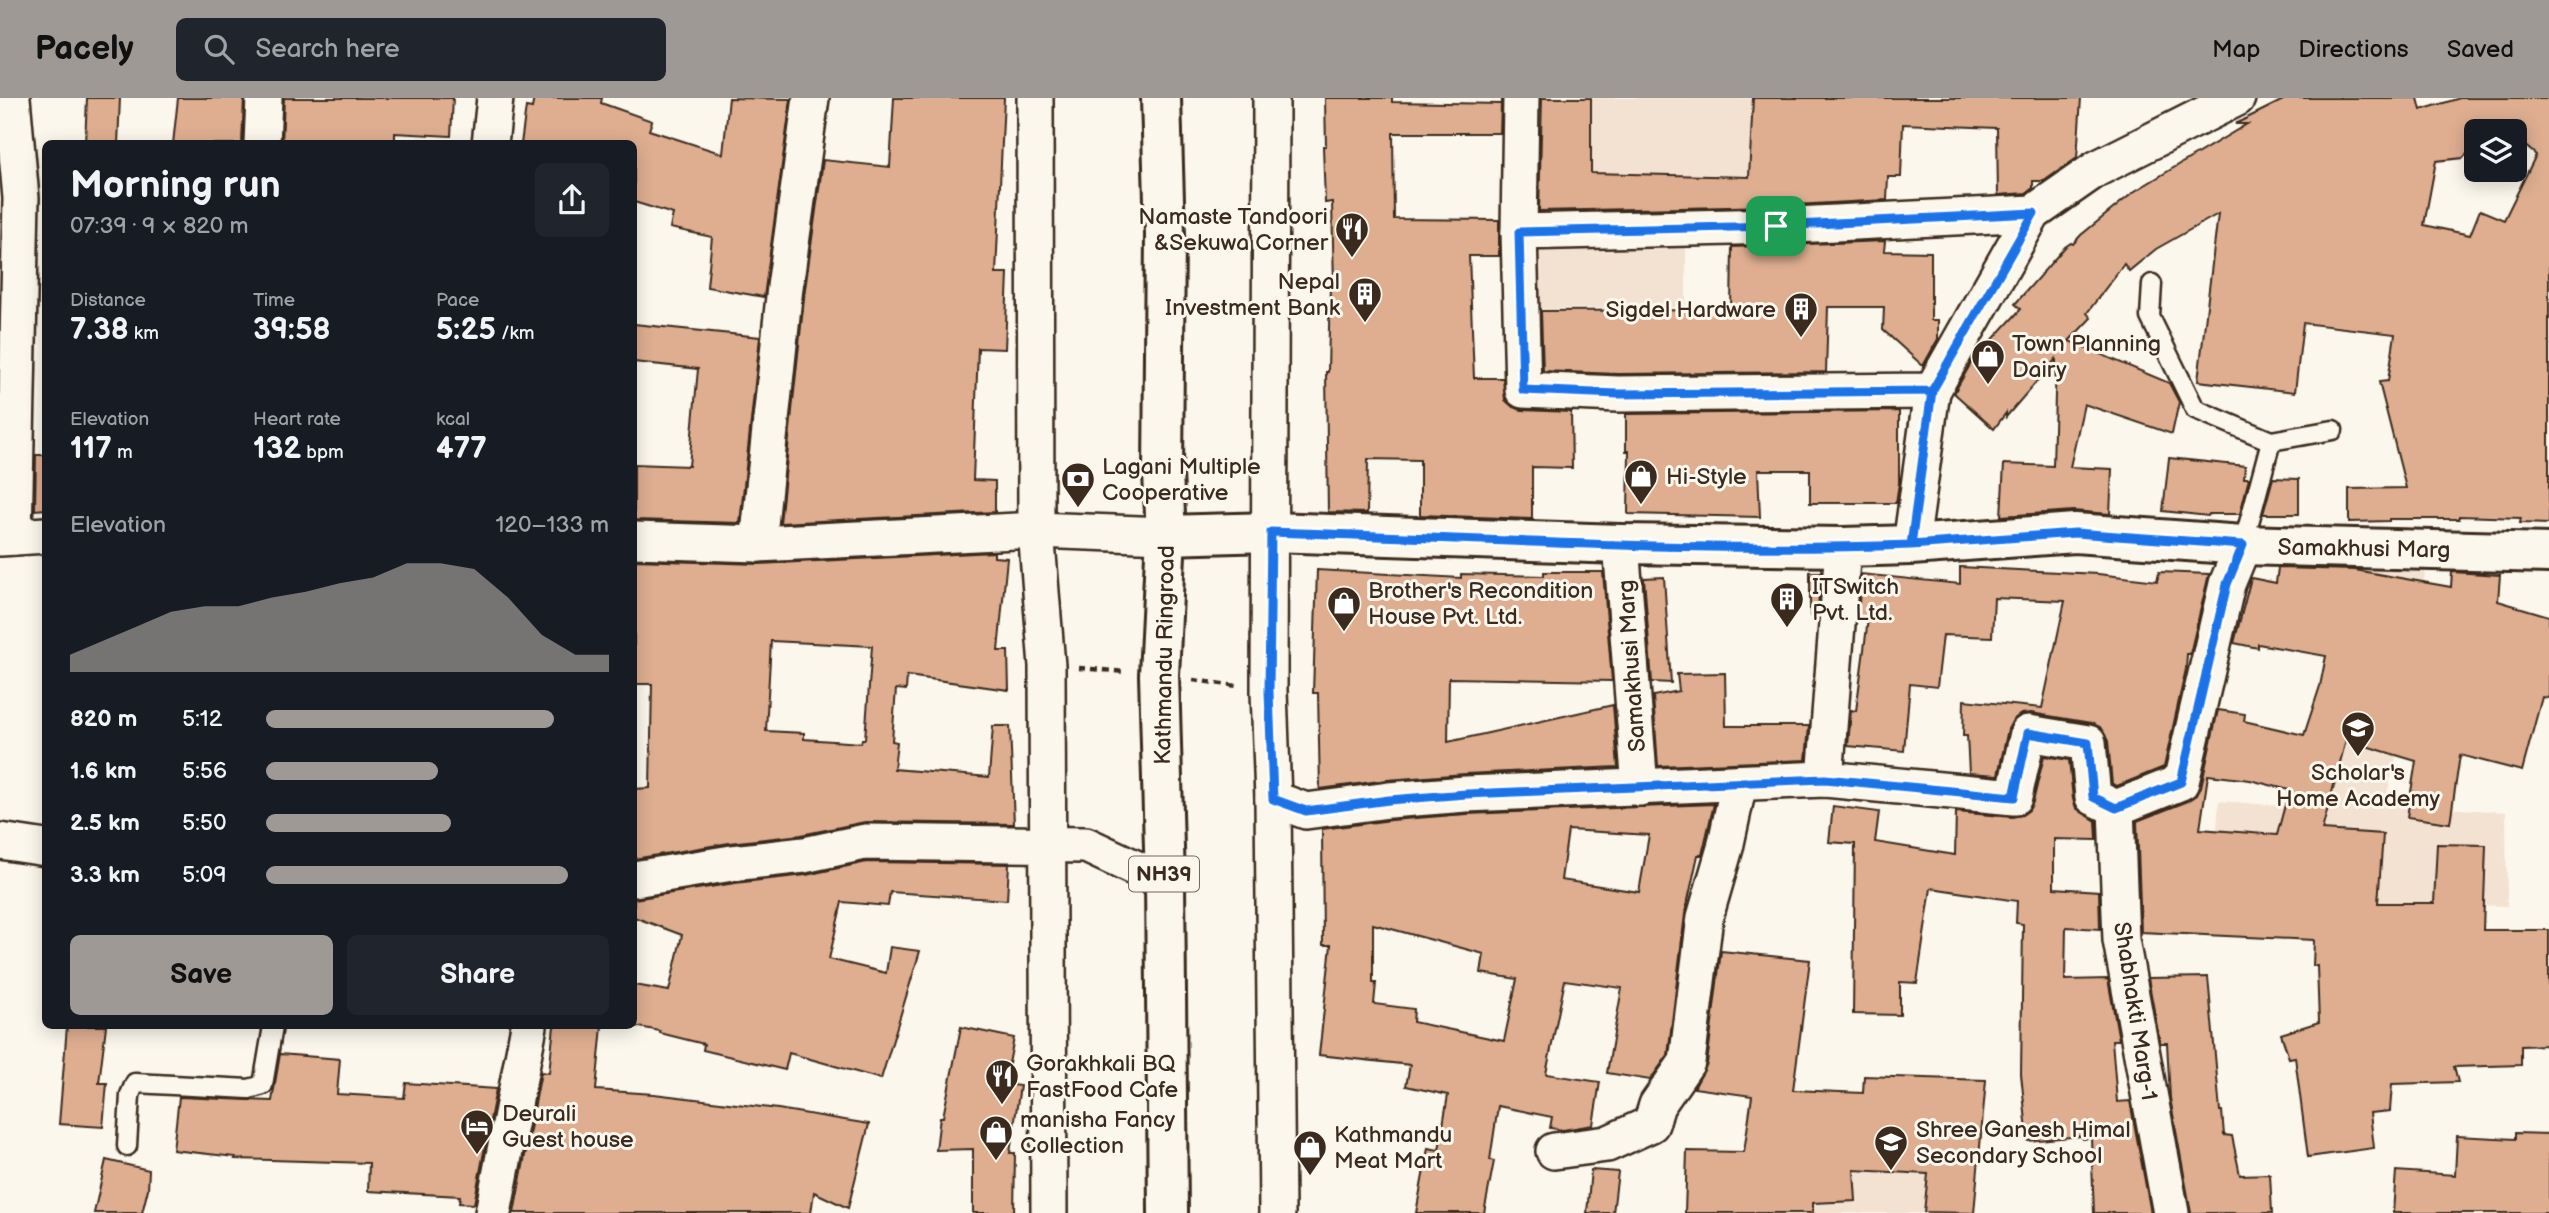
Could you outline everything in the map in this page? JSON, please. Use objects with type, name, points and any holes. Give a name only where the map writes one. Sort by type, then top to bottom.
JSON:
[{"type":"main road","name":"Kathmandu Ringroad","points":[[1161,98],[1165,235],[1163,472],[1166,535],[1159,675],[1165,882],[1168,1213]]},
{"type":"main road","name":"Samakhusi Marg","points":[[1166,535],[1271,532],[1622,544],[1843,547],[2075,533],[2243,545],[2549,553]]},
{"type":"street","points":[[12,98],[21,198],[20,537]]},
{"type":"street","points":[[262,140],[264,98]]},
{"type":"street","points":[[490,140],[495,98]]},
{"type":"street","points":[[758,544],[785,287],[811,98]]},
{"type":"street","points":[[1035,98],[1036,530],[1048,666],[1049,1213]]},
{"type":"street","points":[[1271,98],[1269,691],[1273,799],[1277,1213]]},
{"type":"street","points":[[1521,98],[1519,232],[1523,390],[1618,394],[1932,391]]},
{"type":"street","points":[[1911,545],[1932,391],[2034,213],[2096,169],[2191,109],[2237,98]]},
{"type":"street","points":[[1519,232],[1776,226],[2034,213]]},
{"type":"street","points":[[637,540],[758,544],[1036,530],[1166,535]]},
{"type":"street","name":"Samakhusi Marg","points":[[1622,544],[1640,788]]},
{"type":"street","points":[[1273,799],[1306,811],[1454,795],[1825,779],[2014,797],[2028,733],[2088,743],[2093,797],[2116,808],[2181,782],[2227,584],[2243,545]]},
{"type":"street","points":[[1825,779],[1843,547]]},
{"type":"street","points":[[1553,1151],[1607,1144],[1651,1124],[1657,1105],[1687,1062],[1705,917],[1725,848],[1739,782]]},
{"type":"street","name":"Shabhakti Marg-1","points":[[2116,808],[2121,940],[2171,1213]]},
{"type":"street","points":[[0,841],[42,848]]},
{"type":"street","points":[[637,879],[732,863],[804,855],[864,842],[1086,845],[1165,882]]},
{"type":"street","points":[[493,1213],[528,1029]]},
{"type":"lane","points":[[2152,284],[2150,317],[2194,409],[2271,441],[2333,430]]},
{"type":"lane","points":[[2243,545],[2271,441]]},
{"type":"lane","points":[[127,1146],[130,1095],[135,1083],[249,1089],[263,1086],[272,1029]]},
{"type":"shaded area","points":[[1525,98],[1774,98],[1769,207],[1524,205]]},
{"type":"shaded area","points":[[1686,242],[1686,307],[1536,309],[1535,243]]},
{"type":"shaded area","name":"Scholar's Home Academy","points":[[2370,545],[2428,547],[2408,707],[2386,798],[2401,805],[2506,812],[2507,906],[2357,902],[2214,872],[2219,801],[2308,808],[2365,611]]},
{"type":"shaded area","name":"Shree Ganesh Himal Secondary School","points":[[1803,1125],[1981,1132],[1970,1213],[1809,1213]]},
{"type":"building","points":[[87,98],[120,98],[118,140],[85,140]]},
{"type":"building","points":[[178,98],[244,98],[242,140],[173,140]]},
{"type":"building","points":[[284,98],[453,98],[451,136],[395,133],[395,140],[282,140]]},
{"type":"building","points":[[534,98],[602,98],[601,103],[652,121],[649,130],[723,154],[729,98],[791,99],[764,297],[707,287],[712,237],[670,228],[673,214],[637,203],[637,140],[522,140],[526,107],[532,108]]},
{"type":"building","points":[[894,98],[1004,98],[996,273],[1008,273],[1005,349],[978,348],[973,480],[995,481],[995,512],[780,523],[805,289],[823,160],[890,167]]},
{"type":"building","points":[[1325,98],[1392,98],[1392,102],[1501,104],[1500,133],[1393,133],[1394,219],[1499,220],[1499,256],[1469,256],[1474,378],[1503,378],[1505,400],[1513,407],[1522,410],[1571,412],[1572,468],[1532,467],[1532,519],[1420,515],[1420,460],[1368,459],[1367,513],[1328,512],[1326,372],[1330,284],[1334,284],[1332,202],[1325,203]]},
{"type":"building","points":[[1542,98],[1591,98],[1591,173],[1749,177],[1753,98],[2081,98],[2077,158],[2044,181],[2033,181],[2033,188],[2026,193],[1998,195],[1997,128],[1903,124],[1901,177],[1888,177],[1887,200],[1775,206],[1539,211]]},
{"type":"building","points":[[2287,98],[2418,98],[2421,110],[2460,98],[2549,98],[2549,524],[2520,523],[2521,518],[2459,516],[2459,519],[2349,522],[2349,489],[2406,488],[2379,382],[2388,381],[2395,334],[2303,323],[2295,392],[2198,381],[2218,214],[2156,249],[2129,271],[2124,264],[2087,313],[2091,318],[2069,341],[2169,383],[2179,402],[2172,434],[2084,404],[2070,467],[2112,469],[2110,514],[2073,511],[2001,516],[2004,464],[2053,466],[2056,359],[1994,429],[1954,393],[1982,344],[1986,347],[2021,309],[2015,304],[2065,247],[2073,244],[2135,191],[2247,124],[2235,124]]},
{"type":"building","points":[[1885,241],[1884,251],[1931,252],[1931,320],[1938,320],[1938,339],[1923,366],[1883,330],[1884,307],[1828,307],[1826,372],[1618,374],[1543,371],[1541,311],[1731,310],[1732,247]]},
{"type":"building","points":[[637,324],[760,337],[740,523],[637,520],[637,464],[689,466],[698,369],[637,362]]},
{"type":"building","points":[[1899,411],[1899,483],[1896,503],[1810,503],[1810,470],[1758,470],[1760,517],[1628,514],[1629,451],[1626,451],[1626,414]]},
{"type":"building","points":[[36,455],[42,455],[42,509],[35,510]]},
{"type":"building","points":[[2169,458],[2245,466],[2244,478],[2249,478],[2240,514],[2208,516],[2163,511]]},
{"type":"building","points":[[2273,478],[2299,479],[2299,514],[2263,514]]},
{"type":"building","points":[[994,552],[994,557],[1007,558],[998,651],[1008,651],[1009,690],[907,676],[906,690],[896,689],[892,741],[897,742],[894,769],[989,777],[993,726],[1010,726],[1014,824],[865,822],[801,835],[729,843],[637,858],[637,789],[650,788],[652,684],[637,684],[637,560],[759,564]],"holes":[[[771,641],[872,646],[865,739],[862,739],[861,743],[804,739],[804,733],[766,731]]]},
{"type":"building","points":[[1960,567],[2098,574],[2157,581],[2159,572],[2209,574],[2190,654],[2187,654],[2164,767],[2117,786],[2112,784],[2108,741],[2100,727],[2091,723],[2031,713],[2021,714],[2013,720],[2008,729],[1998,775],[1969,773],[1967,736],[1963,736],[1964,700],[2042,708],[2065,601],[1994,598],[1992,637],[1943,635],[1937,687],[1910,684],[1904,751],[1848,746],[1851,710],[1856,711],[1868,619],[1858,618],[1861,574],[1960,584]]},
{"type":"building","points":[[2278,568],[2355,570],[2451,587],[2452,572],[2500,575],[2498,601],[2549,616],[2549,698],[2542,697],[2522,771],[2460,755],[2450,823],[2407,817],[2416,761],[2346,740],[2322,830],[2383,834],[2378,903],[2434,903],[2437,844],[2486,845],[2483,930],[2549,930],[2549,1045],[2521,1046],[2521,1065],[2454,1067],[2458,1082],[2392,1084],[2390,1111],[2370,1113],[2374,1148],[2308,1157],[2295,1057],[2289,1058],[2281,1034],[2319,1022],[2317,966],[2313,966],[2314,940],[2141,932],[2137,821],[2197,795],[2218,710],[2245,714],[2244,721],[2304,735],[2320,686],[2326,656],[2258,644],[2258,648],[2234,643],[2251,578],[2276,583]],"holes":[[[2208,775],[2250,780],[2289,790],[2277,835],[2200,829]]]},
{"type":"building","points":[[1317,570],[1461,578],[1461,574],[1544,576],[1544,572],[1603,572],[1612,681],[1449,678],[1448,742],[1613,705],[1618,767],[1465,774],[1320,789],[1318,693],[1313,693]]},
{"type":"building","points":[[1810,572],[1821,572],[1817,617],[1810,616]]},
{"type":"building","points":[[1664,577],[1671,683],[1652,682],[1644,578]]},
{"type":"building","points":[[1725,673],[1726,726],[1809,726],[1806,760],[1658,766],[1653,696],[1679,691],[1677,674]]},
{"type":"building","points":[[2044,756],[2069,760],[2076,808],[2096,821],[2097,840],[2054,839],[2054,888],[2099,891],[2100,929],[2066,927],[2065,980],[2108,979],[2119,1040],[2112,1040],[2117,1102],[2130,1101],[2151,1213],[2094,1213],[2091,1138],[2083,1139],[2082,1136],[2028,1141],[2021,1074],[2023,924],[2016,923],[2017,901],[1931,888],[1917,983],[1900,982],[1900,1015],[1853,1014],[1855,844],[1829,842],[1833,806],[1879,812],[1875,842],[1955,855],[1956,812],[2012,817],[2022,815],[2029,810],[2033,802]]},
{"type":"building","points":[[1714,804],[1702,855],[1698,855],[1685,914],[1668,1055],[1650,1080],[1607,1073],[1622,988],[1565,980],[1546,1074],[1600,1082],[1593,1125],[1563,1130],[1550,1128],[1552,1117],[1498,1106],[1490,1160],[1494,1161],[1484,1213],[1416,1213],[1428,1148],[1439,1150],[1448,1095],[1406,1086],[1410,1065],[1319,1055],[1331,945],[1323,945],[1322,829],[1467,814]],"holes":[[[1568,830],[1649,835],[1639,892],[1561,880]],[[1373,924],[1484,954],[1481,973],[1517,979],[1504,1041],[1413,1022],[1414,1009],[1374,1004],[1376,983],[1373,983]]]},
{"type":"building","points":[[867,862],[1009,864],[1007,900],[890,892],[888,906],[842,902],[829,959],[886,973],[890,947],[920,951],[881,1079],[789,1053],[785,1070],[703,1050],[704,1044],[637,1027],[637,986],[669,991],[682,935],[637,918],[637,899],[806,875]]},
{"type":"building","points":[[1721,951],[1810,960],[1793,1090],[1863,1093],[1864,1076],[1986,1080],[1974,1213],[1924,1212],[1928,1174],[1854,1170],[1856,1201],[1813,1203],[1813,1213],[1685,1213],[1687,1151],[1744,1152],[1752,1096],[1694,1088],[1707,1064]]},
{"type":"building","points":[[2208,977],[2224,1135],[2232,1136],[2240,1175],[2270,1174],[2272,1213],[2191,1213],[2170,1098],[2167,1043],[2160,1043],[2148,978]]},
{"type":"building","points":[[961,1027],[1014,1038],[1005,1084],[1020,1086],[1010,1153],[1015,1153],[1014,1213],[973,1213],[973,1149],[936,1150],[940,1117],[943,1117]]},
{"type":"building","points":[[67,1029],[106,1029],[99,1083],[107,1083],[103,1127],[59,1124]]},
{"type":"building","points":[[554,1029],[602,1029],[596,1090],[778,1109],[869,1124],[848,1208],[814,1192],[811,1213],[514,1213],[541,1072],[549,1073]]},
{"type":"building","points":[[280,1054],[340,1059],[337,1094],[404,1098],[406,1083],[496,1089],[474,1204],[459,1203],[460,1196],[368,1191],[369,1163],[235,1159],[236,1157],[173,1150],[179,1097],[272,1101]]},
{"type":"building","points":[[2515,1133],[2549,1134],[2549,1213],[2393,1213],[2396,1171],[2455,1175],[2457,1136],[2515,1139]]},
{"type":"building","points":[[106,1160],[149,1170],[142,1213],[94,1213]]},
{"type":"building","points":[[1591,1170],[1618,1172],[1613,1213],[1587,1213]]},
{"type":"place","name":"Namaste Tandoori &Sekuwa Corner","points":[[1352,259]]},
{"type":"place","name":"Nepal Investment Bank","points":[[1365,324]]},
{"type":"place","name":"Sigdel Hardware","points":[[1801,339]]},
{"type":"place","name":"Town Planning Dairy","points":[[1988,386]]},
{"type":"place","name":"Hi-Style","points":[[1641,506]]},
{"type":"place","name":"Lagani Multiple Cooperative","points":[[1078,509]]},
{"type":"place","name":"ITSwitch Pvt. Ltd.","points":[[1787,629]]},
{"type":"place","name":"Brother's Recondition House Pvt. Ltd.","points":[[1344,633]]},
{"type":"place","name":"Scholar's Home Academy","points":[[2358,758]]},
{"type":"place","name":"Gorakhkali BQ FastFood Cafe","points":[[1002,1106]]},
{"type":"place","name":"Deurali Guest house","points":[[477,1156]]},
{"type":"place","name":"manisha Fancy Collection","points":[[996,1162]]},
{"type":"place","name":"Shree Ganesh Himal Secondary School","points":[[1891,1172]]},
{"type":"place","name":"Kathmandu Meat Mart","points":[[1310,1177]]},
{"type":"route","points":[[1776,226],[1519,232],[1523,390],[1618,394],[1932,391],[1922,468],[1911,545],[2075,533],[2243,545],[2227,584],[2181,782],[2116,808],[2093,797],[2088,743],[2028,733],[2014,797],[1825,779],[1466,794],[1389,800],[1306,811],[1273,799],[1269,691],[1271,532],[1622,544],[1843,547],[1911,545],[1932,391],[1971,318],[2034,213],[1776,226]]}]
